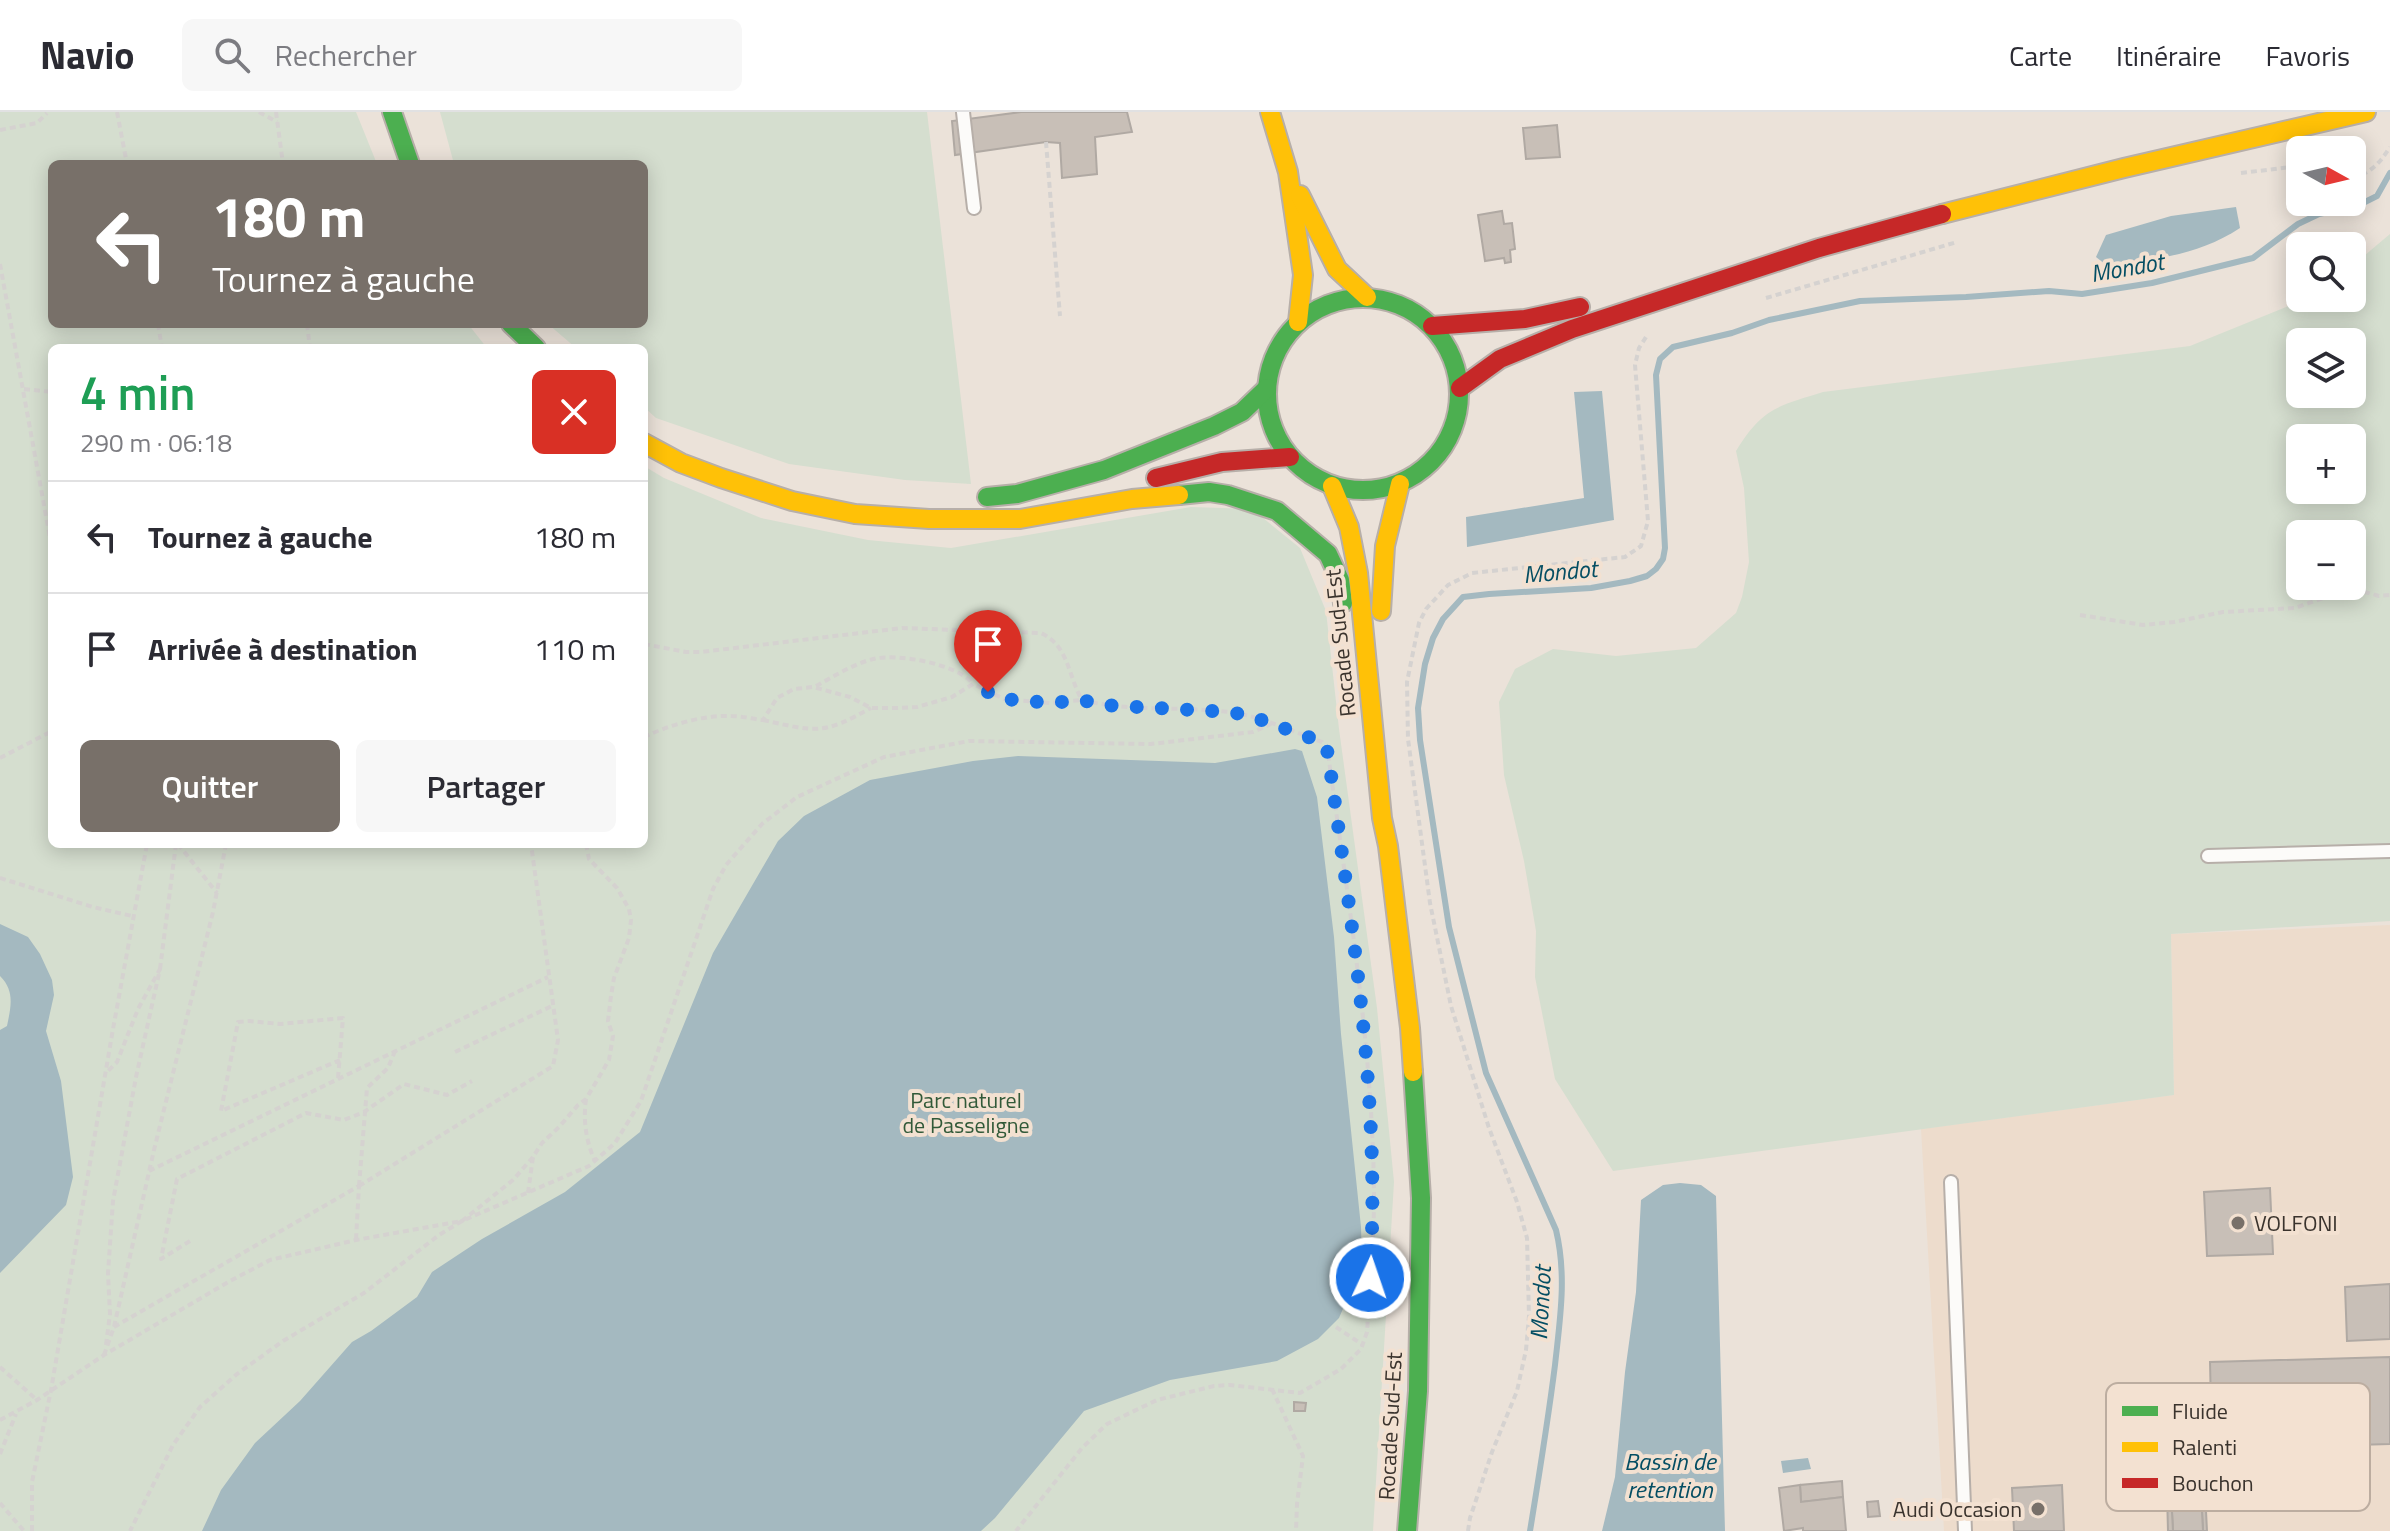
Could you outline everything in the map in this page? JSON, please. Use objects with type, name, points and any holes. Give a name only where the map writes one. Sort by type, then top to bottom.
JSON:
[{"type":"main road","points":[[381,112],[397,160]]},
{"type":"main road","points":[[392,112],[409,160]]},
{"type":"main road","points":[[1270,112],[1288,172],[1303,275],[1298,322]]},
{"type":"main road","points":[[1432,326],[1480,324],[1557,314],[1885,216],[2081,163],[2300,112]]},
{"type":"main road","points":[[1460,388],[1500,359],[1572,329],[1819,248],[2109,172],[2366,112]]},
{"type":"main road","points":[[1288,172],[1337,269],[1367,297]]},
{"type":"main road","points":[[1367,297],[1391,301],[1413,311],[1432,326],[1446,344],[1456,365],[1460,388],[1457,418],[1445,445],[1425,468],[1400,484],[1366,491],[1332,486],[1309,474],[1290,457],[1276,436],[1268,413],[1267,388],[1271,364],[1282,341],[1298,322],[1319,308],[1342,299],[1367,297]]},
{"type":"main road","points":[[500,328],[516,344]]},
{"type":"main road","points":[[515,328],[532,344]]},
{"type":"main road","points":[[648,432],[725,466],[816,489],[871,498],[938,502],[1017,494],[1104,470],[1242,412],[1267,388]]},
{"type":"main road","points":[[648,445],[681,463],[792,501],[855,514],[929,519],[1020,519],[1132,499],[1209,492],[1277,511],[1328,554],[1340,580],[1370,811],[1375,826],[1388,846]]},
{"type":"main road","points":[[929,519],[1022,508],[1222,462],[1290,457]]},
{"type":"main road","name":"Rocade Sud-Est","points":[[1388,846],[1380,575],[1387,527],[1400,484]]},
{"type":"main road","name":"Rocade Sud-Est","points":[[1332,486],[1349,527],[1356,562],[1382,818],[1410,1028],[1421,1198],[1418,1391],[1407,1531]]},
{"type":"lane","points":[[963,112],[974,208]]},
{"type":"lane","points":[[2208,856],[2390,851]]},
{"type":"lane","points":[[1951,1182],[1965,1531]]},
{"type":"path","points":[[117,112],[126,160]]},
{"type":"path","points":[[259,112],[277,122]]},
{"type":"path","points":[[276,112],[282,160]]},
{"type":"path","points":[[0,130],[37,123],[47,113]]},
{"type":"path","points":[[1046,142],[1060,316]]},
{"type":"path","points":[[2366,174],[2371,172],[2390,147]]},
{"type":"path","points":[[1764,299],[1958,242]]},
{"type":"path","points":[[0,264],[48,526]]},
{"type":"path","points":[[1468,1531],[1492,1452],[1517,1391],[1526,1350],[1529,1316],[1527,1238],[1451,1006],[1430,903],[1408,739],[1407,682],[1419,623],[1426,609],[1448,585],[1472,573],[1625,557],[1641,546],[1648,521],[1635,365],[1639,348],[1652,328]]},
{"type":"path","points":[[24,389],[48,392]]},
{"type":"path","points":[[2080,615],[2143,625],[2223,612],[2295,608],[2351,588],[2379,596],[2390,595]]},
{"type":"path","points":[[648,645],[701,652],[902,628],[1041,633],[1053,641],[1067,658],[1082,700]]},
{"type":"path","points":[[763,720],[777,698],[789,690],[813,687],[873,659],[912,659],[968,677],[973,684],[1004,699],[1050,703],[1082,700],[1101,705],[1231,712],[1322,742],[1328,753],[1365,1028],[1371,1103],[1374,1225],[1367,1332],[1363,1345],[1341,1369],[1300,1393],[1214,1386],[1157,1400],[1107,1424],[1082,1448],[1016,1531]]},
{"type":"path","points":[[648,735],[669,725],[730,716],[809,730],[831,728],[871,708],[917,707],[952,697],[973,684]]},
{"type":"path","points":[[813,687],[850,697],[871,708]]},
{"type":"path","points":[[0,1420],[37,1400],[104,1355],[270,1260],[356,1240],[462,1221],[571,1175],[595,1161],[615,1143],[641,1101],[696,936],[713,889],[726,865],[751,835],[797,797],[884,757],[969,741],[1151,744],[1253,732],[1271,724]]},
{"type":"path","points":[[0,758],[48,733]]},
{"type":"path","points":[[32,1531],[32,1482],[146,848]]},
{"type":"path","points":[[104,1355],[110,1314],[108,1273],[113,1201],[160,969],[176,848]]},
{"type":"path","points":[[180,848],[217,893]]},
{"type":"path","points":[[104,1355],[114,1327],[225,848]]},
{"type":"path","points":[[114,1327],[359,1186],[553,1066],[558,1040],[532,848]]},
{"type":"path","points":[[130,1531],[173,1445],[200,1407],[237,1374],[283,1341],[364,1293],[462,1221],[513,1180],[542,1143],[586,1099],[609,1060],[613,1036],[608,1021],[611,996],[614,978],[629,938],[631,920],[629,909],[617,888],[589,859],[587,848]]},
{"type":"path","points":[[0,878],[133,917]]},
{"type":"path","points":[[107,1072],[117,1062],[138,1009],[160,969]]},
{"type":"path","points":[[149,1171],[548,977]]},
{"type":"path","points":[[455,1052],[554,1005]]},
{"type":"path","points":[[338,1078],[340,1060],[343,1018],[280,1024],[238,1022],[221,1111],[340,1060]]},
{"type":"path","points":[[356,1240],[367,1088],[388,1068],[395,1051]]},
{"type":"path","points":[[190,1241],[161,1259],[177,1179],[306,1113],[344,1120],[364,1112],[404,1084],[447,1095],[472,1081]]},
{"type":"path","points":[[586,1099],[584,1117],[588,1145],[595,1161]]},
{"type":"path","points":[[528,1193],[533,1157]]},
{"type":"path","points":[[1336,1327],[1363,1345]]},
{"type":"path","points":[[0,1367],[37,1400]]},
{"type":"path","points":[[1272,1389],[1303,1456],[1296,1531]]},
{"type":"path","points":[[0,1454],[17,1411]]},
{"type":"path","points":[[0,1503],[24,1531]]},
{"type":"shaded area","points":[[2390,925],[2390,1531],[1944,1531],[1921,1129],[2174,1095],[2171,934]]},
{"type":"green space","name":"Parc naturel de Passeligne","points":[[0,112],[356,112],[375,160],[48,160],[48,328],[471,328],[484,344],[48,344],[48,848],[648,848],[648,468],[761,518],[868,540],[951,548],[1191,507],[1252,509],[1300,548],[1326,611],[1377,1008],[1394,1182],[1373,1531],[0,1531]]},
{"type":"green space","points":[[440,112],[927,112],[971,484],[905,480],[789,464],[656,418],[648,411],[648,344],[571,344],[553,328],[648,328],[648,160],[453,160]]},
{"type":"green space","points":[[2390,234],[2390,921],[2171,934],[2174,1095],[1613,1171],[1555,1079],[1535,977],[1536,931],[1504,775],[1499,702],[1515,669],[1553,649],[1616,656],[1696,648],[1736,613],[1749,562],[1744,488],[1736,451],[1763,417],[1783,405],[1823,392],[2190,346],[2286,307],[2286,312],[2366,312],[2366,254]]},
{"type":"water","points":[[2236,207],[2240,228],[2209,244],[2176,255],[2124,263],[2106,265],[2096,257],[2106,235],[2171,216]]},
{"type":"water","points":[[1602,391],[1614,520],[1467,547],[1466,517],[1584,498],[1574,392]]},
{"type":"water","points":[[1295,749],[1302,751],[1317,797],[1334,937],[1361,1227],[1362,1261],[1351,1290],[1339,1318],[1318,1339],[1277,1361],[1170,1380],[1084,1411],[981,1531],[202,1531],[221,1490],[255,1443],[300,1401],[352,1342],[417,1297],[432,1272],[482,1239],[565,1192],[640,1132],[713,953],[778,841],[804,816],[870,780],[973,761],[1018,756],[1215,763]]},
{"type":"water","points":[[0,924],[28,937],[52,980],[54,995],[46,1031],[61,1081],[73,1177],[66,1205],[0,1273],[0,1030],[7,1026],[11,999],[8,987],[0,976]]},
{"type":"water","name":"Bassin de retention","points":[[1663,1185],[1701,1185],[1716,1196],[1725,1531],[1602,1531],[1615,1477],[1636,1292],[1641,1200]]},
{"type":"water","points":[[1808,1458],[1811,1469],[1783,1473],[1781,1461]]},
{"type":"building","points":[[1021,112],[1127,112],[1132,132],[1095,137],[1097,174],[1062,178],[1060,143],[1046,142],[955,155],[952,121]]},
{"type":"building","points":[[1557,125],[1560,157],[1526,159],[1523,128]]},
{"type":"building","points":[[1502,211],[1504,224],[1512,223],[1515,249],[1510,250],[1511,262],[1505,263],[1504,258],[1485,261],[1478,215]]},
{"type":"building","name":"VOLFONI","points":[[2270,1188],[2273,1254],[2207,1256],[2204,1192]]},
{"type":"building","points":[[2390,1284],[2390,1339],[2347,1341],[2345,1287]]},
{"type":"building","points":[[2390,1357],[2390,1444],[2370,1445],[2370,1383],[2210,1383],[2210,1362]]},
{"type":"building","points":[[1294,1402],[1306,1403],[1305,1411],[1294,1411]]},
{"type":"building","points":[[1842,1481],[1843,1497],[1801,1502],[1800,1485]]},
{"type":"building","points":[[1800,1485],[1801,1502],[1843,1497],[1846,1531],[1803,1531],[1803,1528],[1784,1531],[1779,1488]]},
{"type":"building","name":"Audi Occasion","points":[[2062,1485],[2064,1531],[2014,1531],[2012,1488]]},
{"type":"building","points":[[1878,1501],[1880,1516],[1868,1517],[1867,1502]]},
{"type":"building","points":[[2167,1511],[2172,1511],[2173,1531],[2168,1531]]},
{"type":"building","points":[[2172,1511],[2202,1511],[2203,1531],[2173,1531]]},
{"type":"building","points":[[2202,1511],[2206,1511],[2207,1531],[2203,1531]]},
{"type":"waterway","name":"Mondot","points":[[1530,1531],[1555,1365],[1562,1298],[1561,1264],[1556,1230],[1486,1073],[1449,927],[1420,740],[1418,708],[1425,664],[1443,619],[1463,597],[1591,588],[1630,581],[1647,576],[1656,569],[1663,559],[1665,548],[1656,375],[1660,359],[1673,347],[1732,333],[1769,320],[1860,301],[2049,291],[2082,294],[2152,283],[2253,258],[2298,224],[2319,214],[2359,205],[2377,196],[2390,173]]},
{"type":"traffic: fast","points":[[392,112],[409,160]]},
{"type":"traffic: fast","points":[[1363,298],[1400,305],[1431,326],[1452,357],[1459,394],[1452,431],[1431,462],[1400,483],[1363,490],[1326,483],[1295,462],[1274,431],[1267,394],[1274,357],[1295,326],[1326,305],[1363,298]]},
{"type":"traffic: fast","points":[[515,328],[532,344]]},
{"type":"traffic: fast","points":[[987,497],[1017,494],[1104,470],[1242,412],[1267,388]]},
{"type":"traffic: fast","points":[[1179,495],[1209,492],[1228,495],[1277,511],[1328,554],[1340,580],[1343,603]]},
{"type":"traffic: fast","points":[[1407,1531],[1418,1391],[1421,1198],[1413,1072]]},
{"type":"traffic: slow","points":[[1270,112],[1288,172],[1303,275],[1298,322]]},
{"type":"traffic: slow","points":[[1942,214],[2366,112]]},
{"type":"traffic: slow","points":[[1300,195],[1337,269],[1367,297]]},
{"type":"traffic: slow","points":[[648,445],[681,463],[721,478],[792,501],[855,514],[929,519],[1020,519],[1132,499],[1179,495]]},
{"type":"traffic: slow","points":[[1381,611],[1385,546],[1400,484]]},
{"type":"traffic: slow","points":[[1332,486],[1349,527],[1358,573],[1382,818],[1388,846],[1413,1072]]},
{"type":"traffic: jam","points":[[1460,388],[1500,359],[1572,329],[1819,248],[1942,214]]},
{"type":"traffic: jam","points":[[1432,326],[1525,319],[1580,307]]},
{"type":"traffic: jam","points":[[1156,478],[1222,462],[1290,457]]},
{"type":"place","name":"VOLFONI","points":[[2238,1223]]},
{"type":"place","name":"Audi Occasion","points":[[2038,1509]]},
{"type":"route","points":[[988,692],[1004,699],[1025,701],[1050,703],[1082,700],[1101,705],[1231,712],[1291,729],[1322,742],[1328,753],[1365,1028],[1374,1197],[1370,1278]]}]
